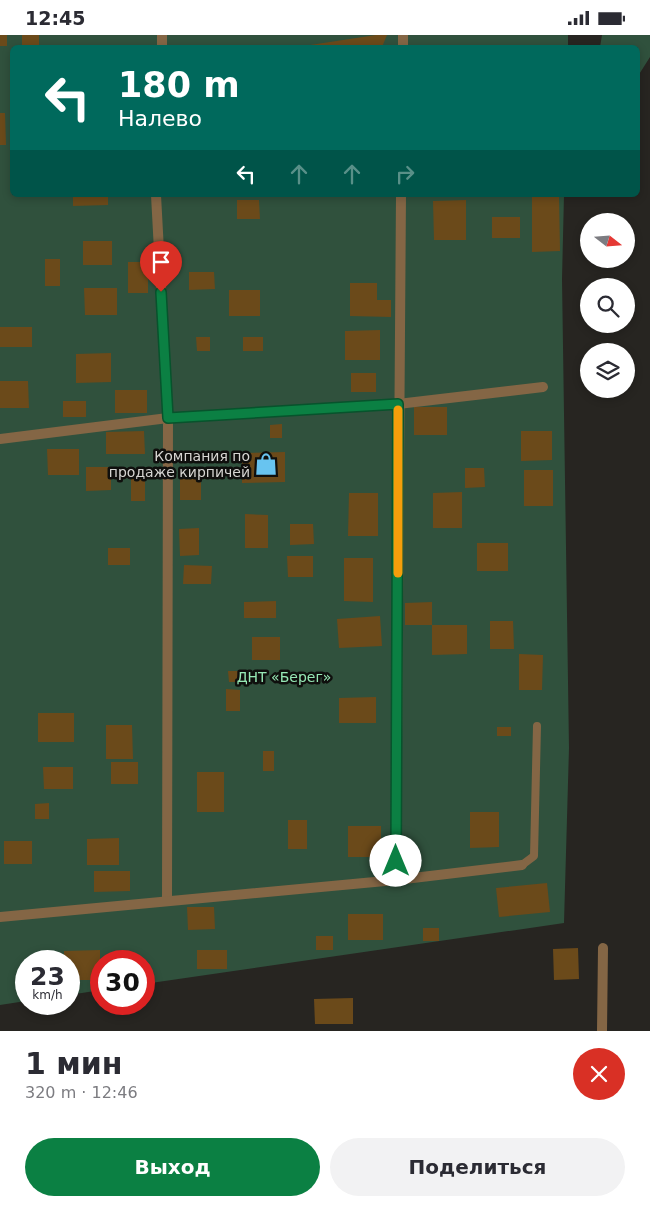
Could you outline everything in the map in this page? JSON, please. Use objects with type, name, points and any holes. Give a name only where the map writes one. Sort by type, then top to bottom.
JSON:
[{"type":"street","points":[[156,197],[168,418],[167,901]]},
{"type":"street","points":[[396,880],[401,197]]},
{"type":"street","points":[[0,439],[168,418],[398,404],[543,387]]},
{"type":"street","points":[[0,917],[396,880],[522,865]]},
{"type":"street","points":[[602,1031],[603,949]]},
{"type":"lane","points":[[522,865],[534,856],[537,726]]},
{"type":"green space","name":"ДНТ «Берег»","points":[[0,35],[568,35],[568,45],[10,45],[10,197],[564,197],[562,279],[569,748],[564,923],[155,982],[155,950],[90,950],[90,992],[80,993],[80,950],[15,950],[15,1003],[0,1005]]},
{"type":"green space","points":[[602,35],[650,35],[650,57],[640,73],[640,45],[600,45]]},
{"type":"building","points":[[0,35],[7,35],[7,46],[0,46]]},
{"type":"building","points":[[22,35],[39,35],[39,45],[22,45]]},
{"type":"building","points":[[376,35],[387,35],[383,45],[310,45]]},
{"type":"building","points":[[0,113],[5,113],[6,145],[0,145]]},
{"type":"building","points":[[73,197],[108,197],[108,205],[73,206]]},
{"type":"building","points":[[532,197],[559,197],[560,251],[532,252]]},
{"type":"building","points":[[237,200],[259,200],[260,219],[237,219]]},
{"type":"building","points":[[466,200],[466,240],[434,240],[433,201]]},
{"type":"building","points":[[492,217],[520,217],[520,238],[492,238]]},
{"type":"building","points":[[83,241],[112,241],[112,265],[83,265]]},
{"type":"building","points":[[45,259],[60,259],[60,286],[45,286]]},
{"type":"building","points":[[128,262],[148,262],[148,293],[128,293]]},
{"type":"building","points":[[189,272],[214,272],[215,289],[189,290]]},
{"type":"building","points":[[350,283],[377,283],[377,300],[391,300],[391,317],[350,316]]},
{"type":"building","points":[[84,288],[117,288],[117,315],[85,315]]},
{"type":"building","points":[[229,290],[260,290],[260,316],[229,316]]},
{"type":"building","points":[[0,327],[32,327],[32,347],[0,347]]},
{"type":"building","points":[[380,330],[380,360],[345,360],[345,331]]},
{"type":"building","points":[[196,337],[210,337],[210,351],[197,351]]},
{"type":"building","points":[[243,337],[263,337],[263,351],[243,351]]},
{"type":"building","points":[[111,353],[111,382],[76,383],[76,354]]},
{"type":"building","points":[[351,373],[376,373],[376,392],[351,392]]},
{"type":"building","points":[[0,381],[28,381],[29,408],[0,408]]},
{"type":"building","points":[[115,390],[147,390],[147,413],[115,413]]},
{"type":"building","points":[[63,401],[86,401],[86,417],[63,417]]},
{"type":"building","points":[[414,407],[447,407],[447,435],[414,435]]},
{"type":"building","points":[[282,424],[282,438],[270,438],[270,425]]},
{"type":"building","points":[[144,431],[145,454],[106,454],[106,432]]},
{"type":"building","points":[[521,431],[552,431],[552,460],[521,461]]},
{"type":"building","points":[[47,449],[79,449],[79,475],[48,475]]},
{"type":"building","points":[[285,452],[285,482],[242,483],[242,453]]},
{"type":"building","points":[[86,467],[111,467],[111,490],[86,491]]},
{"type":"building","points":[[465,468],[484,468],[485,487],[465,488]]},
{"type":"building","points":[[524,470],[553,470],[553,506],[524,506]]},
{"type":"building","points":[[180,471],[201,471],[201,500],[180,500]]},
{"type":"building","points":[[145,475],[145,501],[131,501],[131,476]]},
{"type":"building","points":[[462,492],[462,528],[433,528],[433,493]]},
{"type":"building","points":[[349,493],[378,493],[378,536],[348,536]]},
{"type":"building","points":[[245,514],[268,515],[268,548],[245,548]]},
{"type":"building","points":[[290,524],[313,524],[314,544],[290,545]]},
{"type":"building","points":[[199,528],[199,555],[180,556],[179,529]]},
{"type":"building","points":[[477,543],[508,543],[508,571],[477,571]]},
{"type":"building","points":[[108,548],[130,548],[130,565],[108,565]]},
{"type":"building","points":[[287,556],[313,556],[313,577],[288,577]]},
{"type":"building","points":[[344,558],[373,558],[373,602],[344,601]]},
{"type":"building","points":[[184,565],[212,566],[211,584],[183,584]]},
{"type":"building","points":[[276,601],[276,618],[244,618],[244,602]]},
{"type":"building","points":[[432,602],[432,625],[405,625],[405,603]]},
{"type":"building","points":[[380,616],[382,646],[339,648],[337,619]]},
{"type":"building","points":[[490,621],[513,621],[514,649],[490,649]]},
{"type":"building","points":[[432,625],[467,625],[467,654],[432,655]]},
{"type":"building","points":[[252,637],[280,637],[280,660],[252,660]]},
{"type":"building","points":[[519,654],[543,655],[542,690],[519,690]]},
{"type":"building","points":[[228,671],[246,671],[246,682],[229,682]]},
{"type":"building","points":[[226,689],[240,690],[240,711],[226,711]]},
{"type":"building","points":[[376,697],[376,723],[339,723],[339,698]]},
{"type":"building","points":[[38,713],[74,713],[74,742],[38,742]]},
{"type":"building","points":[[106,725],[132,725],[133,759],[106,759]]},
{"type":"building","points":[[497,727],[511,727],[511,736],[497,736]]},
{"type":"building","points":[[263,751],[274,751],[274,771],[263,771]]},
{"type":"building","points":[[111,762],[138,762],[138,784],[111,784]]},
{"type":"building","points":[[43,767],[73,767],[73,789],[44,789]]},
{"type":"building","points":[[197,772],[224,772],[224,812],[197,812]]},
{"type":"building","points":[[49,803],[49,819],[35,819],[35,804]]},
{"type":"building","points":[[470,812],[499,812],[499,847],[470,848]]},
{"type":"building","points":[[288,820],[307,820],[307,849],[288,849]]},
{"type":"building","points":[[348,826],[381,826],[381,857],[348,857]]},
{"type":"building","points":[[119,838],[119,865],[87,865],[87,839]]},
{"type":"building","points":[[4,841],[32,841],[32,864],[4,864]]},
{"type":"building","points":[[94,871],[130,871],[130,891],[94,892]]},
{"type":"building","points":[[547,883],[550,912],[499,917],[496,888]]},
{"type":"building","points":[[187,907],[214,907],[215,929],[188,930]]},
{"type":"building","points":[[348,914],[383,914],[383,940],[348,940]]},
{"type":"building","points":[[423,928],[439,928],[439,941],[423,941]]},
{"type":"building","points":[[316,936],[333,936],[333,950],[316,950]]},
{"type":"building","points":[[578,948],[579,979],[554,980],[553,949]]},
{"type":"building","points":[[90,950],[90,980],[80,980],[80,951]]},
{"type":"building","points":[[197,950],[227,950],[227,969],[197,969]]},
{"type":"building","points":[[353,998],[353,1024],[315,1024],[314,999]]},
{"type":"slow traffic","points":[[398,410],[398,573]]},
{"type":"place","name":"Компания по продаже кирпичей","points":[[266,464]]},
{"type":"route","points":[[161,292],[168,418],[398,404],[396,861]]}]
